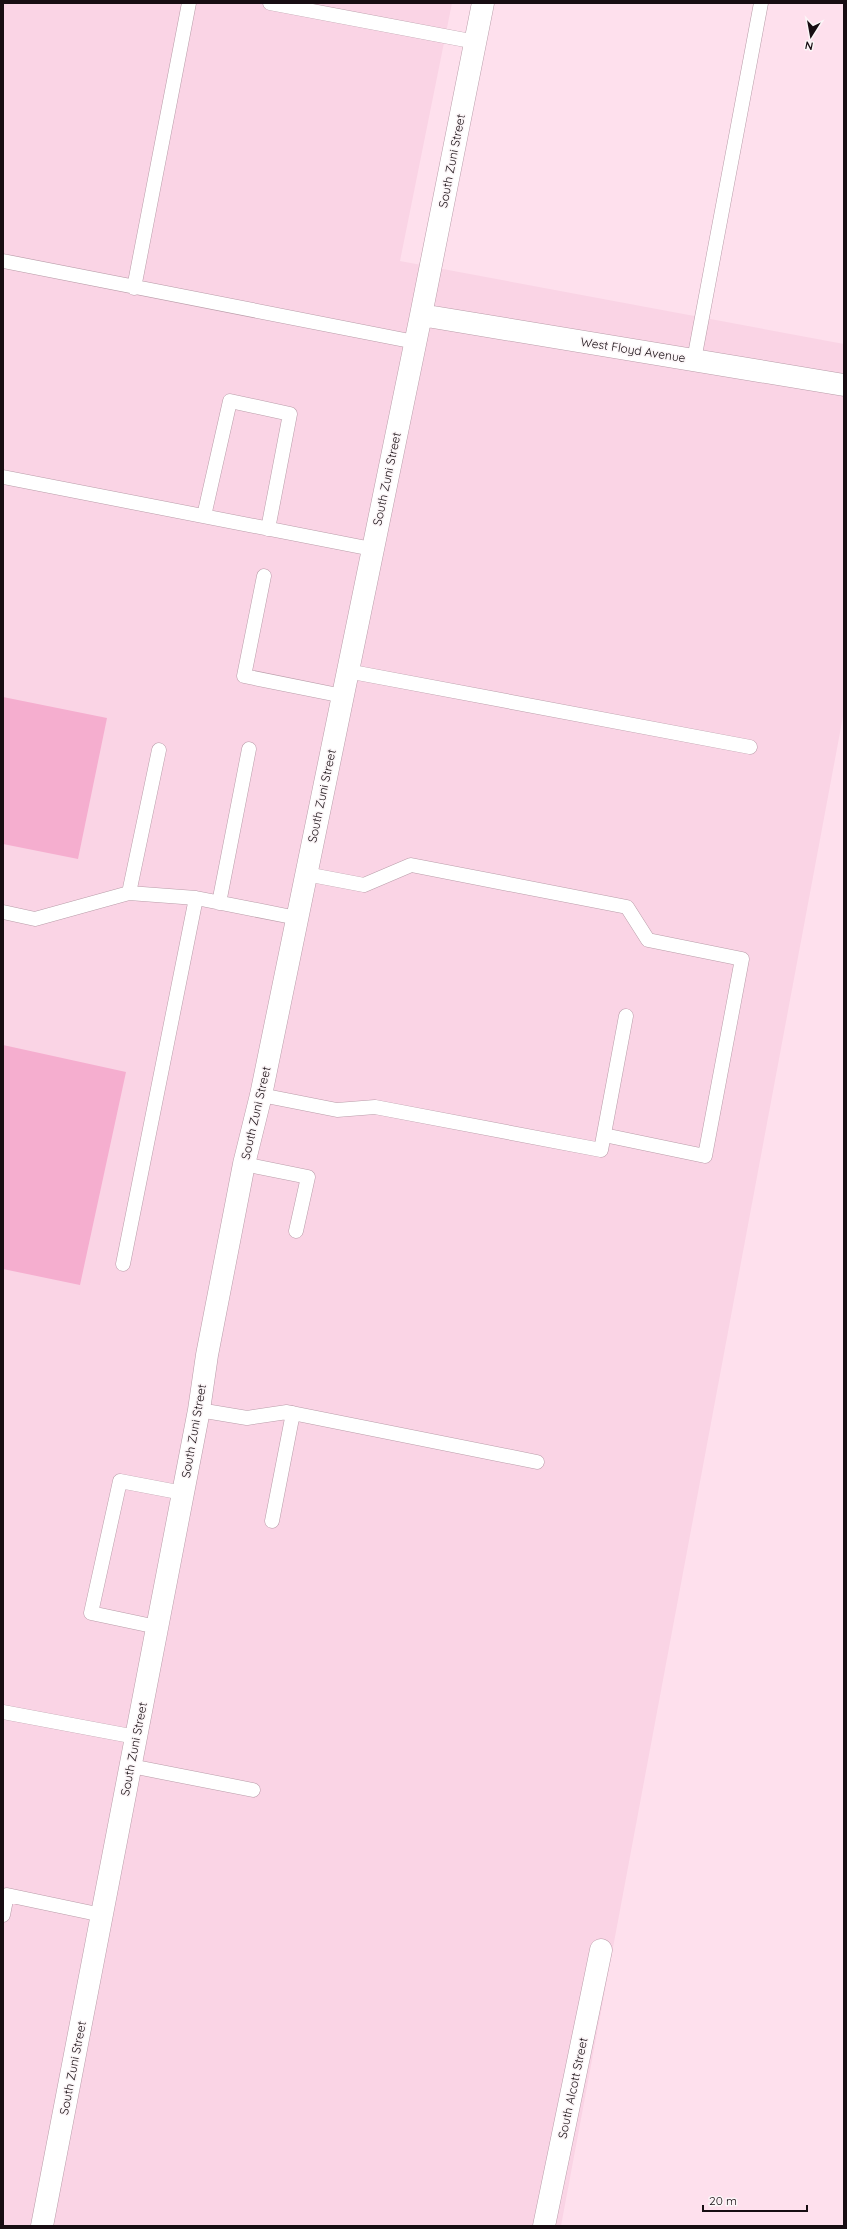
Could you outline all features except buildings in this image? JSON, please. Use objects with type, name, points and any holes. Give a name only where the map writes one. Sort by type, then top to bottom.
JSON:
[{"type":"street","name":"South Zuni Street","points":[[42,2226],[199,1410],[207,1355],[244,1164],[261,1095],[421,315],[483,3]]},
{"type":"street","name":"West Floyd Avenue","points":[[421,315],[844,385]]},
{"type":"street","name":"South Alcott Street","points":[[544,2226],[601,1950]]},
{"type":"lane","points":[[134,288],[189,3]]},
{"type":"lane","points":[[270,3],[476,42]]},
{"type":"lane","points":[[694,360],[761,3]]},
{"type":"lane","points":[[3,261],[134,288],[415,342]]},
{"type":"lane","points":[[204,516],[230,401],[290,414],[268,529]]},
{"type":"lane","points":[[3,477],[372,549]]},
{"type":"lane","points":[[264,576],[244,676],[342,696]]},
{"type":"lane","points":[[347,671],[750,747]]},
{"type":"lane","points":[[219,902],[249,749]]},
{"type":"lane","points":[[129,893],[159,750]]},
{"type":"lane","points":[[306,874],[364,885],[411,865],[627,907],[648,940],[742,959],[705,1156],[604,1135]]},
{"type":"lane","points":[[3,912],[35,919],[129,893],[196,898],[297,918]]},
{"type":"lane","points":[[123,1264],[196,898]]},
{"type":"lane","points":[[261,1095],[337,1110],[375,1107],[602,1150],[626,1016]]},
{"type":"lane","points":[[244,1164],[308,1177],[296,1231]]},
{"type":"lane","points":[[199,1410],[247,1418],[287,1412],[537,1462]]},
{"type":"lane","points":[[272,1521],[293,1413]]},
{"type":"lane","points":[[157,1627],[91,1613],[120,1481],[183,1493]]},
{"type":"lane","points":[[3,1712],[136,1738]]},
{"type":"lane","points":[[131,1766],[253,1790]]},
{"type":"lane","points":[[3,1915],[7,1896],[102,1915]]},
{"type":"shaded area","points":[[3,3],[452,3],[400,261],[844,344],[844,711],[561,2226],[3,2226]]}]
